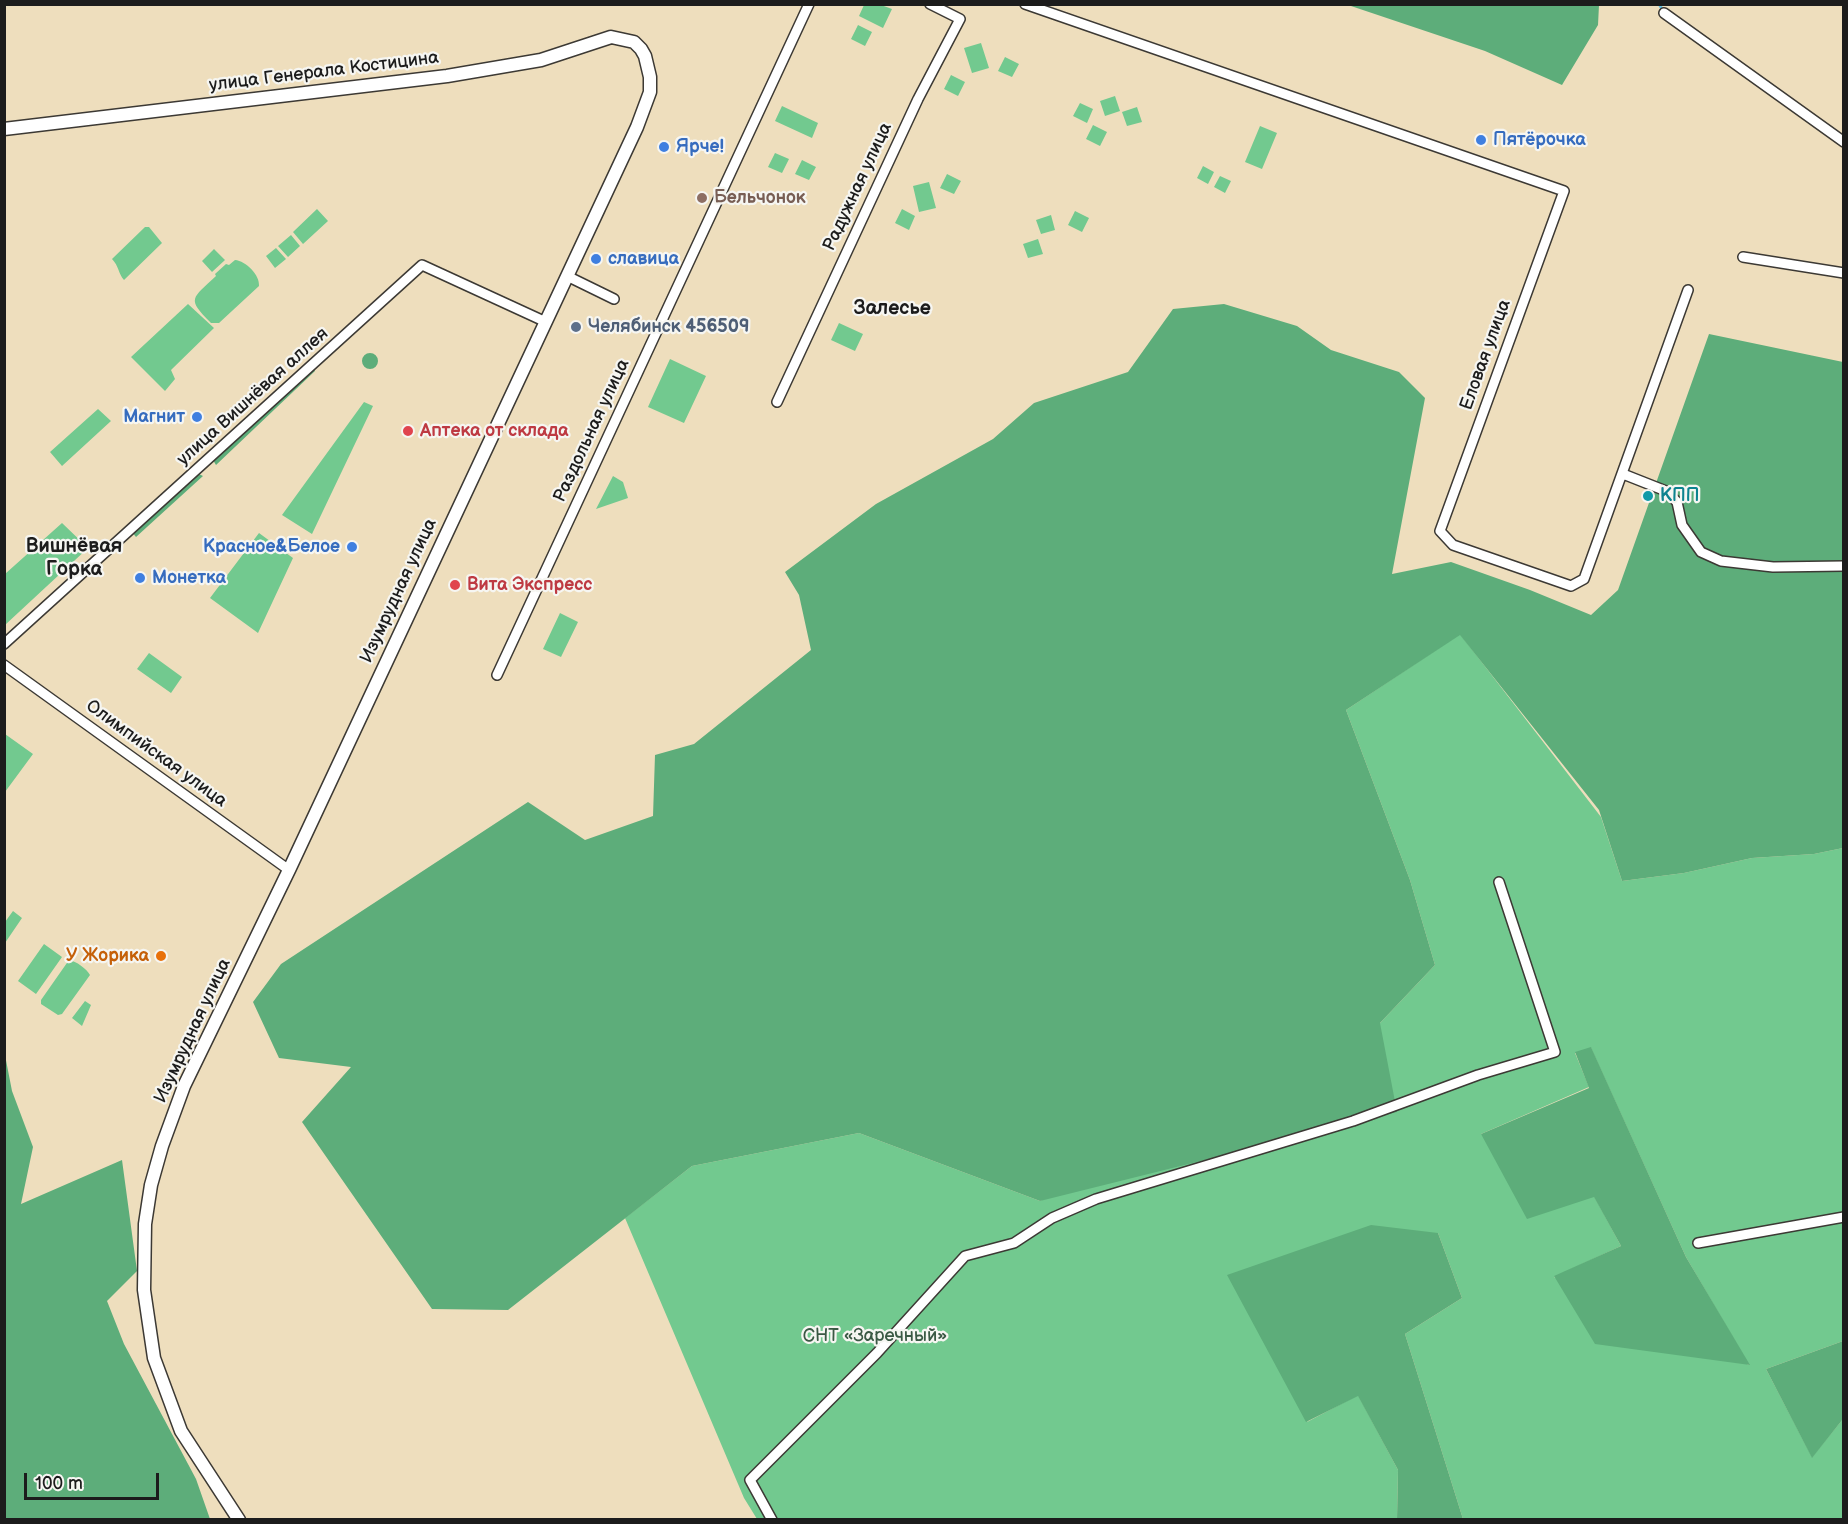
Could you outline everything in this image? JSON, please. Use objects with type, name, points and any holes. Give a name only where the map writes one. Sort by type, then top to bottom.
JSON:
[{"type":"street","name":"Раздольная улица","points":[[497,675],[809,4]]},
{"type":"street","name":"Радужная улица","points":[[777,402],[918,99],[960,19],[930,4]]},
{"type":"street","name":"Еловая улица","points":[[1026,4],[1564,191],[1440,531],[1453,545],[1571,586],[1584,579],[1623,474]]},
{"type":"street","points":[[1664,13],[1844,142]]},
{"type":"street","name":"улица Генерала Костицина","points":[[4,129],[447,76],[541,60],[611,37],[634,42],[641,49]]},
{"type":"street","name":"Изумрудная улица","points":[[239,1520],[181,1431],[154,1358],[144,1290],[145,1224],[162,1146],[184,1086],[289,870],[637,127],[650,92],[650,77],[641,49]]},
{"type":"street","points":[[1743,256],[1844,273]]},
{"type":"street","name":"улица Вишнёвая аллея","points":[[4,644],[422,265],[546,322]]},
{"type":"street","points":[[567,276],[614,299]]},
{"type":"street","points":[[1688,290],[1623,474],[1666,491],[1677,502],[1682,525],[1701,552],[1721,561],[1773,567],[1844,566]]},
{"type":"street","name":"Олимпийская улица","points":[[4,664],[289,870]]},
{"type":"street","points":[[772,1520],[750,1480],[878,1353],[965,1256],[1014,1243],[1052,1218],[1096,1199],[1353,1121],[1478,1075],[1555,1052],[1499,882]]},
{"type":"street","points":[[1698,1243],[1844,1217]]},
{"type":"green space","points":[[864,5],[881,5],[892,9],[883,28],[859,16]]},
{"type":"green space","points":[[1348,5],[1599,5],[1598,25],[1562,85],[1485,51]]},
{"type":"green space","points":[[858,25],[872,32],[865,46],[851,39]]},
{"type":"green space","points":[[981,43],[989,68],[972,73],[964,48]]},
{"type":"green space","points":[[1005,57],[1019,64],[1012,77],[998,71]]},
{"type":"green space","points":[[951,75],[965,82],[958,96],[944,89]]},
{"type":"green space","points":[[1115,96],[1120,111],[1105,116],[1100,101]]},
{"type":"green space","points":[[1080,103],[1093,109],[1087,123],[1073,116]]},
{"type":"green space","points":[[782,106],[818,123],[812,138],[775,121]]},
{"type":"green space","points":[[1137,107],[1142,122],[1127,126],[1122,112]]},
{"type":"green space","points":[[1093,125],[1107,132],[1100,146],[1086,139]]},
{"type":"green space","points":[[1260,126],[1277,133],[1262,169],[1245,162]]},
{"type":"green space","points":[[775,153],[789,159],[782,173],[768,167]]},
{"type":"green space","points":[[802,160],[816,167],[809,180],[795,174]]},
{"type":"green space","points":[[1203,166],[1214,172],[1208,184],[1197,178]]},
{"type":"green space","points":[[947,174],[961,181],[954,194],[940,188]]},
{"type":"green space","points":[[1220,176],[1231,181],[1225,193],[1214,187]]},
{"type":"green space","points":[[929,182],[936,208],[919,212],[913,186]]},
{"type":"green space","points":[[317,209],[328,221],[303,244],[293,232]]},
{"type":"green space","points":[[902,209],[915,216],[909,230],[895,223]]},
{"type":"green space","points":[[1075,211],[1089,218],[1082,232],[1068,225]]},
{"type":"green space","points":[[1051,215],[1055,230],[1041,234],[1036,220]]},
{"type":"green space","points":[[145,227],[149,227],[162,243],[124,280],[112,259]]},
{"type":"green space","points":[[291,235],[300,246],[288,257],[278,246]]},
{"type":"green space","points":[[1038,239],[1043,254],[1028,258],[1023,244]]},
{"type":"green space","points":[[276,248],[286,259],[275,268],[266,256]]},
{"type":"green space","points":[[214,249],[225,260],[212,272],[202,261]]},
{"type":"green space","points":[[235,260],[252,269],[259,286],[219,323],[211,323],[198,308],[195,299],[197,294],[216,276],[215,274],[226,264],[229,265]]},
{"type":"green space","points":[[188,304],[214,328],[171,370],[175,379],[165,391],[131,357]]},
{"type":"green space","points":[[1224,304],[1297,326],[1331,350],[1399,372],[1425,398],[1392,574],[1451,562],[1591,615],[1618,590],[1709,334],[1843,362],[1843,848],[1814,854],[1752,858],[1684,873],[1622,881],[1599,810],[1460,635],[1346,710],[1410,880],[1435,965],[1380,1023],[1397,1112],[1040,1201],[859,1133],[692,1166],[508,1310],[432,1309],[302,1122],[351,1067],[279,1058],[253,1002],[281,964],[528,802],[585,840],[653,816],[655,755],[694,744],[811,650],[799,595],[785,572],[876,504],[993,439],[1034,403],[1128,372],[1173,309]]},
{"type":"green space","points":[[839,323],[863,334],[855,351],[831,340]]},
{"type":"green space","points":[[370,353],[376,355],[378,361],[376,367],[370,369],[364,367],[362,361],[364,355]]},
{"type":"green space","points":[[670,359],[706,376],[684,423],[648,407]]},
{"type":"green space","points":[[313,367],[315,371],[216,465],[213,460]]},
{"type":"green space","points":[[364,402],[373,406],[312,534],[282,515]]},
{"type":"green space","points":[[98,409],[111,421],[62,466],[50,452]]},
{"type":"green space","points":[[197,473],[203,476],[136,537],[132,532]]},
{"type":"green space","points":[[613,476],[623,482],[628,498],[596,509]]},
{"type":"green space","points":[[62,523],[88,548],[5,625],[5,574]]},
{"type":"green space","points":[[259,533],[293,558],[258,633],[210,598]]},
{"type":"green space","points":[[560,613],[578,622],[561,657],[543,649]]},
{"type":"green space","name":"СНТ «Заречный»","points":[[1460,634],[1601,817],[1622,881],[1684,873],[1752,858],[1814,854],[1843,848],[1843,1341],[1766,1369],[1812,1457],[1843,1419],[1843,1519],[1463,1519],[1405,1334],[1462,1298],[1438,1233],[1307,1422],[1358,1395],[1398,1470],[1397,1519],[757,1519],[744,1498],[625,1218],[692,1166],[859,1133],[1040,1201],[1380,1023],[1435,965],[1410,880],[1346,710]],"holes":[[[1591,1048],[1686,1257],[1749,1365],[1554,1277],[1621,1246],[1594,1196],[1481,1134],[1589,1087],[1575,1053]]]},
{"type":"green space","points":[[149,653],[182,677],[171,693],[137,669]]},
{"type":"green space","points":[[5,734],[33,754],[5,792]]},
{"type":"green space","points":[[13,911],[22,918],[5,943],[5,922]]},
{"type":"green space","points":[[44,944],[62,957],[36,994],[18,981]]},
{"type":"green space","points":[[69,960],[81,966],[90,975],[62,1014],[58,1015],[41,1004],[41,1000]]},
{"type":"green space","points":[[85,1001],[91,1005],[82,1026],[72,1018]]},
{"type":"green space","points":[[1591,1047],[1686,1257],[1750,1365],[1595,1344],[1554,1276],[1621,1246],[1594,1197],[1527,1219],[1481,1134],[1589,1088],[1575,1052]]},
{"type":"green space","points":[[4,1050],[12,1091],[33,1147],[21,1204],[122,1160],[137,1271],[107,1301],[124,1344],[196,1479],[210,1519],[5,1519]]},
{"type":"green space","points":[[1371,1225],[1438,1233],[1462,1298],[1405,1334],[1463,1519],[1397,1519],[1398,1470],[1358,1396],[1306,1422],[1227,1275]]},
{"type":"green space","points":[[1843,1341],[1843,1419],[1812,1458],[1766,1369]]},
{"type":"waterway","points":[[1659,4],[1662,9]]},
{"type":"place","name":"Пятёрочка","points":[[1481,140]]},
{"type":"place","name":"Ярче!","points":[[664,147]]},
{"type":"place","name":"Бельчонок","points":[[702,198]]},
{"type":"place","name":"славица","points":[[596,259]]},
{"type":"place","name":"Челябинск 456509","points":[[576,327]]},
{"type":"place","name":"Магнит","points":[[197,417]]},
{"type":"place","name":"Аптека от склада","points":[[408,431]]},
{"type":"place","name":"КПП","points":[[1648,496]]},
{"type":"place","name":"Красное&Белое","points":[[352,547]]},
{"type":"place","name":"Монетка","points":[[140,578]]},
{"type":"place","name":"Вита Экспресс","points":[[455,585]]},
{"type":"place","name":"У Жорика","points":[[161,956]]},
{"type":"district","name":"Залесье","points":[[892,309]]},
{"type":"district","name":"Вишнёвая Горка","points":[[74,558]]}]
